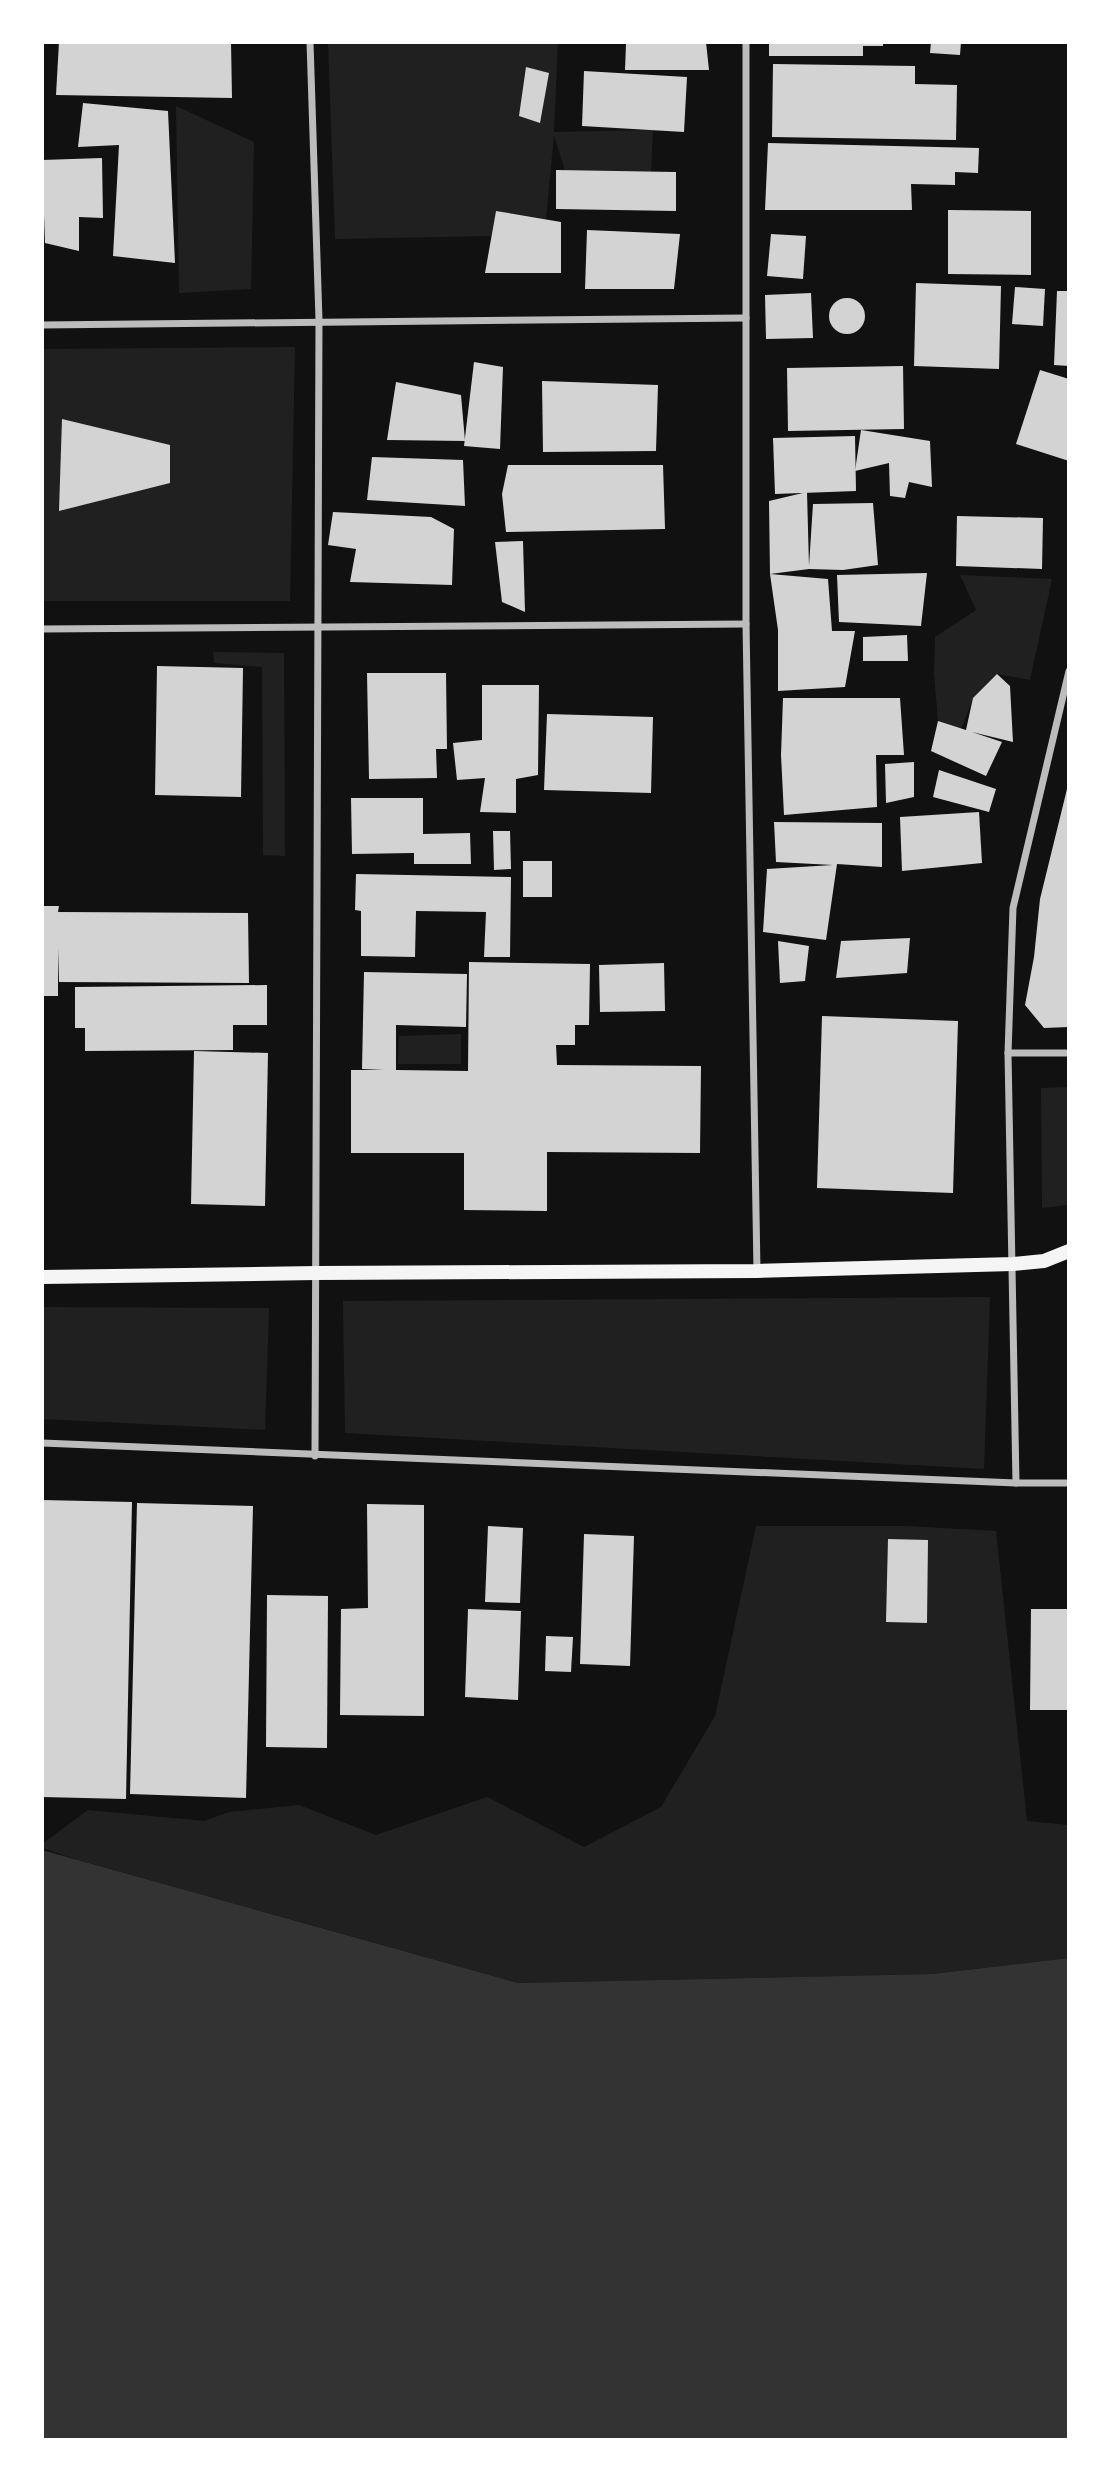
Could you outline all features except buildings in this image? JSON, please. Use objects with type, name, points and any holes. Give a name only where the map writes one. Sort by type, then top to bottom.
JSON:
[{"type":"main road","points":[[42,1277],[757,1271],[1013,1264],[1044,1261],[1069,1251]]},
{"type":"street","points":[[310,42],[319,320],[316,1456]]},
{"type":"street","points":[[746,42],[746,624],[757,1271]]},
{"type":"street","points":[[42,324],[746,318]]},
{"type":"street","points":[[42,629],[746,624]]},
{"type":"street","points":[[1016,1483],[1008,1053],[1013,908],[1069,671]]},
{"type":"street","points":[[1008,1053],[1069,1053]]},
{"type":"street","points":[[42,1443],[316,1456],[1069,1483]]},
{"type":"shaded area","points":[[328,42],[558,42],[554,132],[653,130],[651,172],[565,171],[554,135],[546,219],[496,211],[491,236],[335,239]]},
{"type":"shaded area","points":[[176,106],[254,142],[251,289],[179,293]]},
{"type":"shaded area","points":[[295,347],[290,601],[42,601],[42,349]]},
{"type":"shaded area","points":[[960,575],[1052,579],[1030,680],[997,674],[973,698],[961,730],[938,721],[934,673],[935,637],[976,610]]},
{"type":"shaded area","points":[[213,652],[284,653],[285,856],[263,855],[262,667],[214,663]]},
{"type":"shaded area","points":[[461,1034],[461,1064],[398,1064],[399,1036]]},
{"type":"shaded area","points":[[1069,1087],[1069,1203],[1042,1208],[1041,1088]]},
{"type":"shaded area","points":[[990,1297],[984,1469],[345,1433],[343,1301]]},
{"type":"shaded area","points":[[42,1307],[269,1308],[265,1430],[42,1419]]},
{"type":"shaded area","points":[[756,1526],[906,1526],[996,1531],[1027,1821],[1069,1825],[1069,1958],[932,1974],[518,1983],[42,1848],[42,1844],[88,1810],[204,1821],[229,1812],[299,1805],[376,1835],[487,1797],[584,1847],[661,1807],[715,1716]]},
{"type":"shaded area","points":[[42,1850],[518,1983],[932,1974],[1069,1958],[1069,2440],[42,2440]]}]
